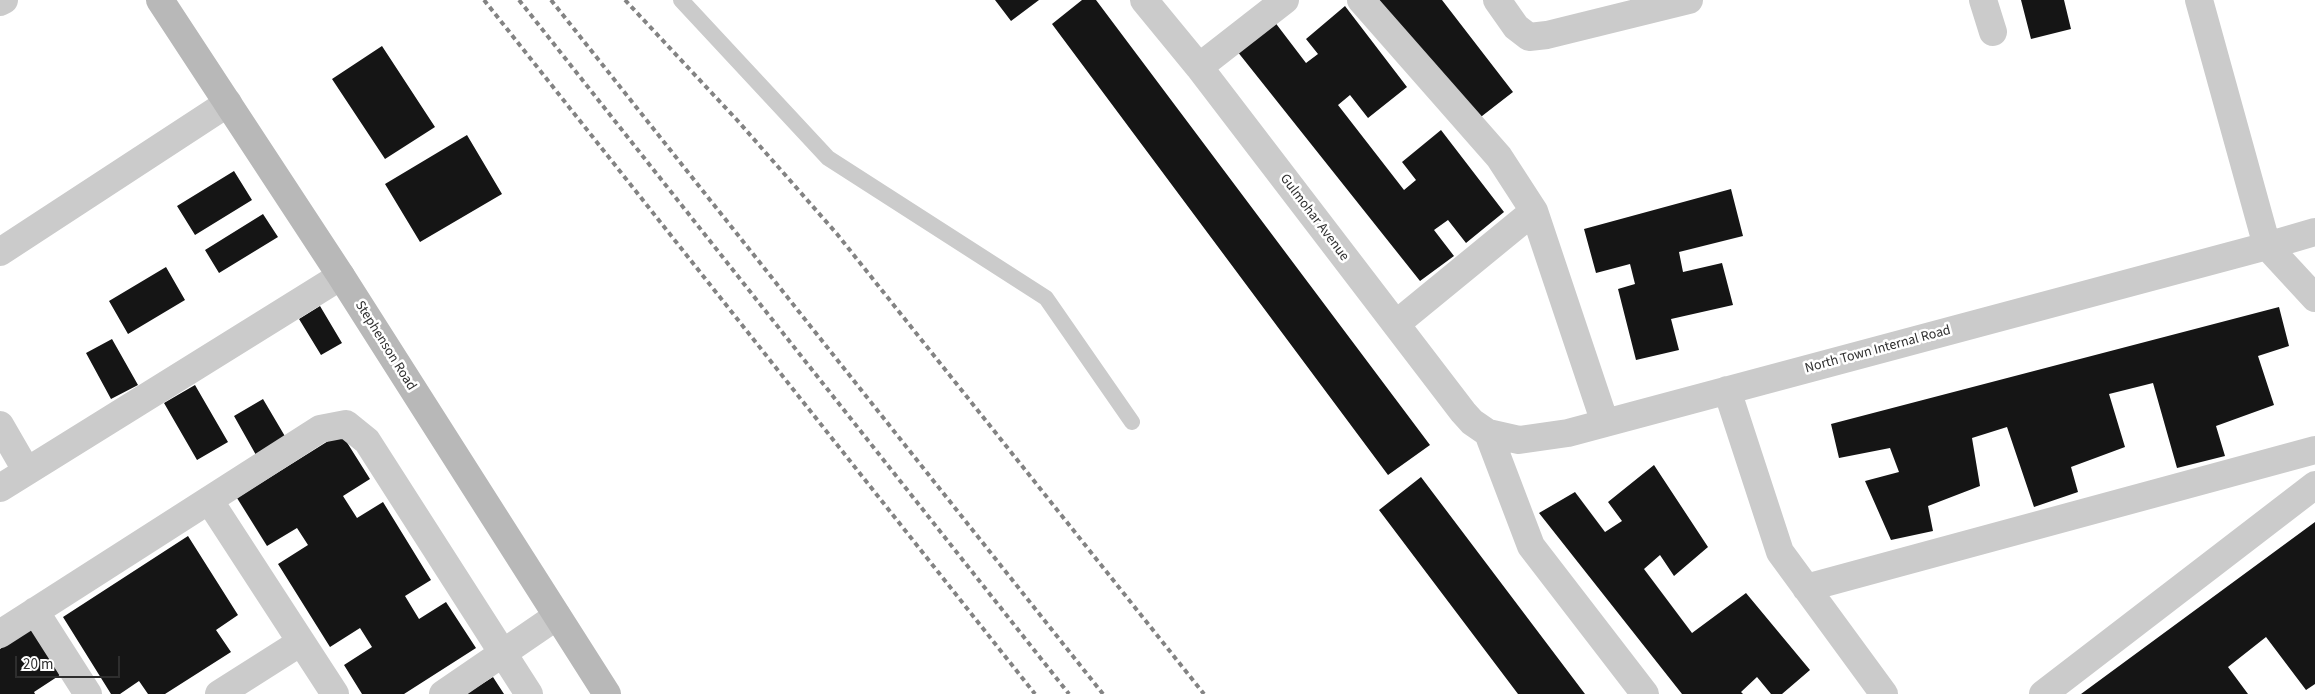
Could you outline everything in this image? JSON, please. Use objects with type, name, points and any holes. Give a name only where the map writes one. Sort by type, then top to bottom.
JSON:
[{"type":"main road","name":"Stephenson Road","points":[[160,0],[341,276],[607,694]]},
{"type":"street","points":[[0,2],[4,0]]},
{"type":"street","name":"Gulmohar Avenue","points":[[1144,0],[1199,67],[1463,412],[1472,422],[1488,433]]},
{"type":"street","points":[[1199,67],[1285,0]]},
{"type":"street","points":[[1361,0],[1499,157],[1534,211],[1605,423]]},
{"type":"street","points":[[1497,0],[1516,28],[1529,37],[1547,35],[1689,0]]},
{"type":"street","points":[[1984,0],[1993,32]]},
{"type":"street","points":[[2199,0],[2267,246],[2315,298]]},
{"type":"street","points":[[0,252],[228,103]]},
{"type":"street","points":[[1396,324],[1534,211]]},
{"type":"street","name":"North Town Internal Road","points":[[1488,433],[1519,440],[1533,440],[1605,423],[2315,232]]},
{"type":"street","points":[[0,488],[26,470],[341,276]]},
{"type":"street","points":[[1727,390],[1780,552],[1884,694]]},
{"type":"street","points":[[0,634],[320,429],[346,424],[367,442],[529,694]]},
{"type":"street","points":[[0,425],[26,470]]},
{"type":"street","points":[[1488,433],[1531,546],[1645,694]]},
{"type":"street","points":[[1806,588],[2315,450]]},
{"type":"street","points":[[2043,694],[2315,485]]},
{"type":"street","points":[[209,500],[335,694]]},
{"type":"street","points":[[35,611],[88,694]]},
{"type":"street","points":[[443,694],[557,616]]},
{"type":"street","points":[[220,694],[301,642]]},
{"type":"lane","points":[[681,0],[828,158],[1046,298],[1132,422]]},
{"type":"building","points":[[995,0],[1039,0],[1011,21]]},
{"type":"building","points":[[1082,0],[1096,0],[1430,445],[1388,475],[1052,24]]},
{"type":"building","points":[[1379,0],[1442,0],[1513,92],[1473,123]]},
{"type":"building","points":[[2021,0],[2064,0],[2071,29],[2031,39]]},
{"type":"building","points":[[1345,6],[1407,87],[1368,118],[1350,95],[1338,105],[1404,190],[1416,180],[1402,162],[1441,130],[1504,212],[1466,243],[1448,220],[1434,230],[1454,256],[1420,281],[1237,51],[1274,21],[1306,63],[1318,54],[1306,39]]},
{"type":"building","points":[[382,46],[435,127],[385,159],[332,79]]},
{"type":"building","points":[[467,135],[502,194],[420,242],[385,184]]},
{"type":"building","points":[[234,171],[252,200],[195,235],[177,206]]},
{"type":"building","points":[[1731,189],[1743,236],[1679,252],[1683,272],[1722,263],[1733,305],[1671,319],[1679,350],[1636,360],[1618,289],[1635,284],[1630,264],[1596,273],[1584,229]]},
{"type":"building","points":[[263,214],[278,237],[219,273],[205,250]]},
{"type":"building","points":[[166,267],[185,300],[128,334],[109,301]]},
{"type":"building","points":[[320,306],[342,343],[321,355],[299,319]]},
{"type":"building","points":[[2279,307],[2289,346],[2258,356],[2274,405],[2216,426],[2225,456],[2177,468],[2153,383],[2109,394],[2125,447],[2071,467],[2078,492],[2034,507],[2007,427],[1972,438],[1980,486],[1928,506],[1933,531],[1891,540],[1865,481],[1899,472],[1890,448],[1839,458],[1831,424]]},
{"type":"building","points":[[112,339],[138,385],[111,399],[86,353]]},
{"type":"building","points":[[195,385],[228,442],[197,460],[164,403]]},
{"type":"building","points":[[263,399],[286,438],[256,455],[234,416]]},
{"type":"building","points":[[341,433],[370,479],[343,496],[357,518],[383,502],[431,580],[405,596],[419,619],[446,602],[476,648],[404,694],[362,694],[344,665],[372,647],[360,628],[330,647],[278,564],[308,545],[297,528],[267,546],[237,498]]},
{"type":"building","points":[[1654,465],[1708,547],[1674,576],[1660,555],[1644,569],[1692,633],[1746,593],[1810,670],[1782,694],[1771,694],[1757,677],[1741,692],[1743,694],[1682,694],[1539,513],[1575,492],[1605,532],[1622,521],[1608,502]]},
{"type":"building","points":[[1421,477],[1585,694],[1518,694],[1379,510]]},
{"type":"building","points":[[2315,522],[2315,684],[2306,690],[2266,637],[2228,667],[2248,694],[2081,694]]},
{"type":"building","points":[[188,536],[238,615],[216,630],[231,652],[165,694],[148,694],[139,681],[120,694],[111,694],[63,617]]},
{"type":"building","points":[[31,629],[60,675],[34,692],[35,694],[0,694],[0,649]]},
{"type":"building","points":[[493,677],[504,694],[466,694]]},
{"type":"railway","points":[[484,0],[1035,694]]},
{"type":"railway","points":[[519,0],[1069,694]]},
{"type":"railway","points":[[551,0],[1103,694]]},
{"type":"railway","points":[[625,0],[737,120],[837,234],[1204,694]]}]
